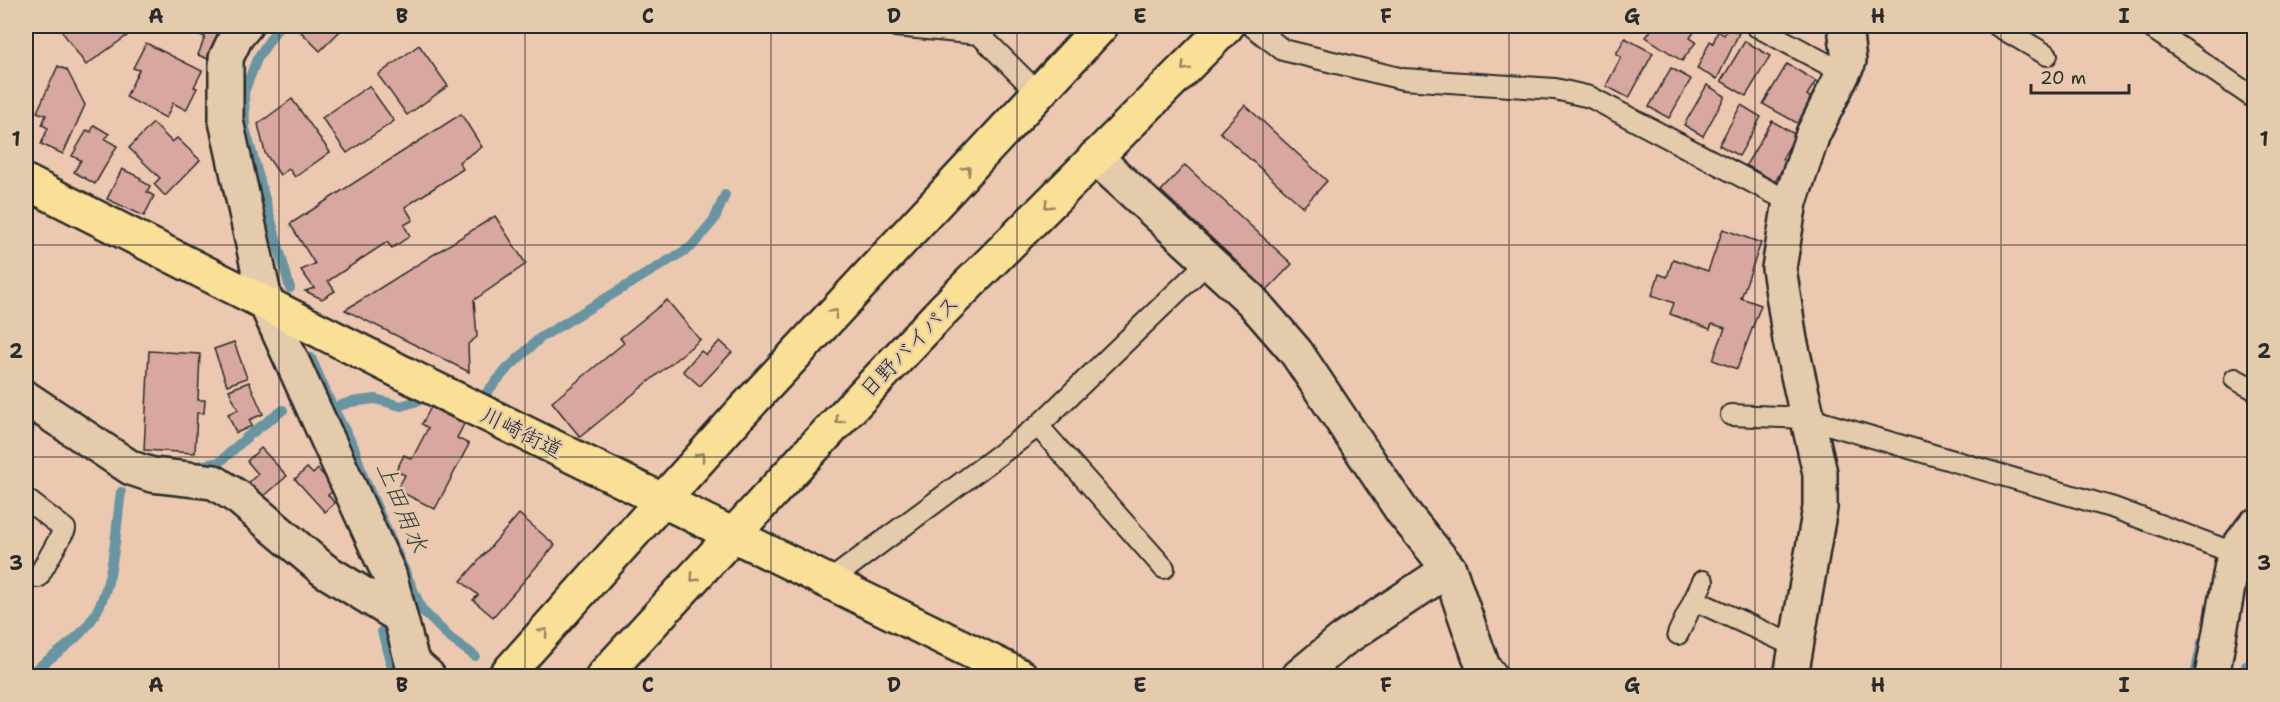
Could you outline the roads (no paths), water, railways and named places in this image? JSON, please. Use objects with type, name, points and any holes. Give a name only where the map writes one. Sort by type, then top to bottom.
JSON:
[{"type":"main road","points":[[505,676],[662,499],[1101,26]]},
{"type":"main road","name":"日野バイパス","points":[[603,676],[943,309],[1227,26]]},
{"type":"main road","name":"川崎街道","points":[[26,182],[266,304],[1021,676]]},
{"type":"street","points":[[245,26],[236,37],[226,58],[226,121],[266,304],[388,574],[411,662],[429,676]]},
{"type":"street","points":[[1845,26],[1846,66]]},
{"type":"street","points":[[1794,662],[1821,508],[1820,473],[1783,303],[1779,268],[1790,202],[1813,134],[1865,26]]},
{"type":"street","points":[[1095,157],[1251,300],[1296,352],[1401,511],[1449,569],[1483,667],[1490,676]]},
{"type":"street","points":[[26,398],[131,468],[152,475],[214,482],[239,498],[324,570],[399,616]]},
{"type":"street","points":[[2215,676],[2235,553],[2254,526]]},
{"type":"street","points":[[1299,676],[1341,641],[1449,569]]},
{"type":"lane","points":[[896,26],[979,34],[1038,93]]},
{"type":"lane","points":[[1252,26],[1282,50],[1403,79],[1555,89],[1590,97],[1790,202]]},
{"type":"lane","points":[[1756,26],[1846,66]]},
{"type":"lane","points":[[1998,26],[2047,55]]},
{"type":"lane","points":[[2149,26],[2254,98]]},
{"type":"lane","points":[[828,582],[1038,426],[1209,261]]},
{"type":"lane","points":[[2235,379],[2254,389]]},
{"type":"lane","points":[[1731,415],[1807,418],[2114,508],[2235,553]]},
{"type":"lane","points":[[1038,426],[1164,568]]},
{"type":"lane","points":[[26,499],[65,529],[38,577]]},
{"type":"lane","points":[[1678,634],[1703,581]]},
{"type":"lane","points":[[1694,600],[1794,662]]},
{"type":"waterway","name":"上田用水","points":[[279,26],[257,59],[244,92],[245,128],[290,288]]},
{"type":"waterway","points":[[487,392],[506,370],[540,338],[691,247],[714,220],[725,195]]},
{"type":"waterway","name":"上田用水","points":[[311,358],[333,408],[354,447],[363,476],[422,610],[450,638],[475,656]]},
{"type":"waterway","points":[[333,408],[351,402],[375,399],[401,406],[421,400]]},
{"type":"waterway","points":[[194,467],[220,462],[248,436],[283,410]]},
{"type":"waterway","points":[[26,443],[33,414]]},
{"type":"waterway","points":[[26,676],[77,636],[98,609],[105,593],[113,560],[121,492]]},
{"type":"waterway","points":[[382,631],[394,676]]},
{"type":"waterway","points":[[2195,676],[2202,642]]},
{"type":"waterway","points":[[2246,666],[2254,670]]}]
